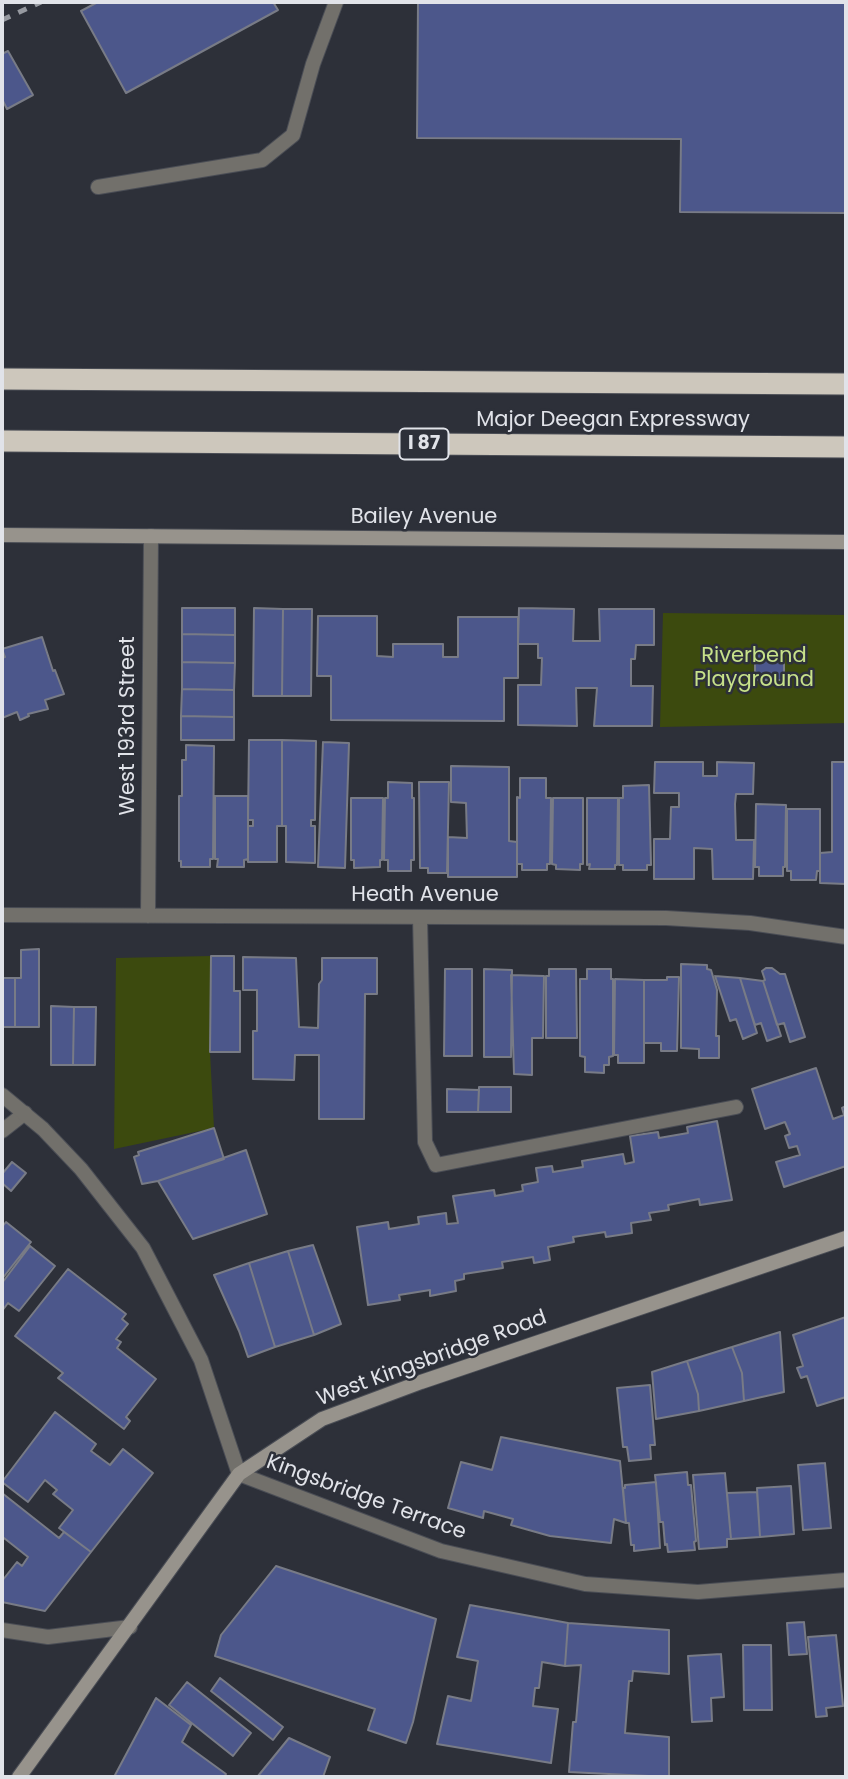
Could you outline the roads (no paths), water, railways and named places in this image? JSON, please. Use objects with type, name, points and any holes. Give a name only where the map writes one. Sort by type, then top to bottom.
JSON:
[{"type":"highway","name":"Major Deegan Expressway","points":[[2,379],[846,384]]},
{"type":"highway","name":"Major Deegan Expressway","points":[[2,441],[846,447]]},
{"type":"main road","name":"Bailey Avenue","points":[[2,536],[846,542]]},
{"type":"main road","name":"West Kingsbridge Road","points":[[19,1777],[239,1474],[322,1419],[434,1377],[846,1238]]},
{"type":"street","points":[[99,187],[262,160],[293,135],[313,64],[336,2]]},
{"type":"street","name":"West 193rd Street","points":[[148,916],[151,536]]},
{"type":"street","name":"Heath Avenue","points":[[2,915],[666,918],[750,923],[846,937]]},
{"type":"street","points":[[420,917],[425,1142],[436,1165],[736,1107]]},
{"type":"street","name":"Kingsbridge Terrace","points":[[2,1095],[43,1129],[81,1169],[143,1248],[201,1360],[239,1474],[441,1551],[585,1584],[698,1592],[846,1580]]},
{"type":"street","points":[[2,1131],[25,1113]]},
{"type":"street","points":[[2,1630],[48,1637],[130,1627]]},
{"type":"railway","points":[[2,20],[41,2]]},
{"type":"park label","name":"Riverbend Playground","points":[[754,669]]}]
